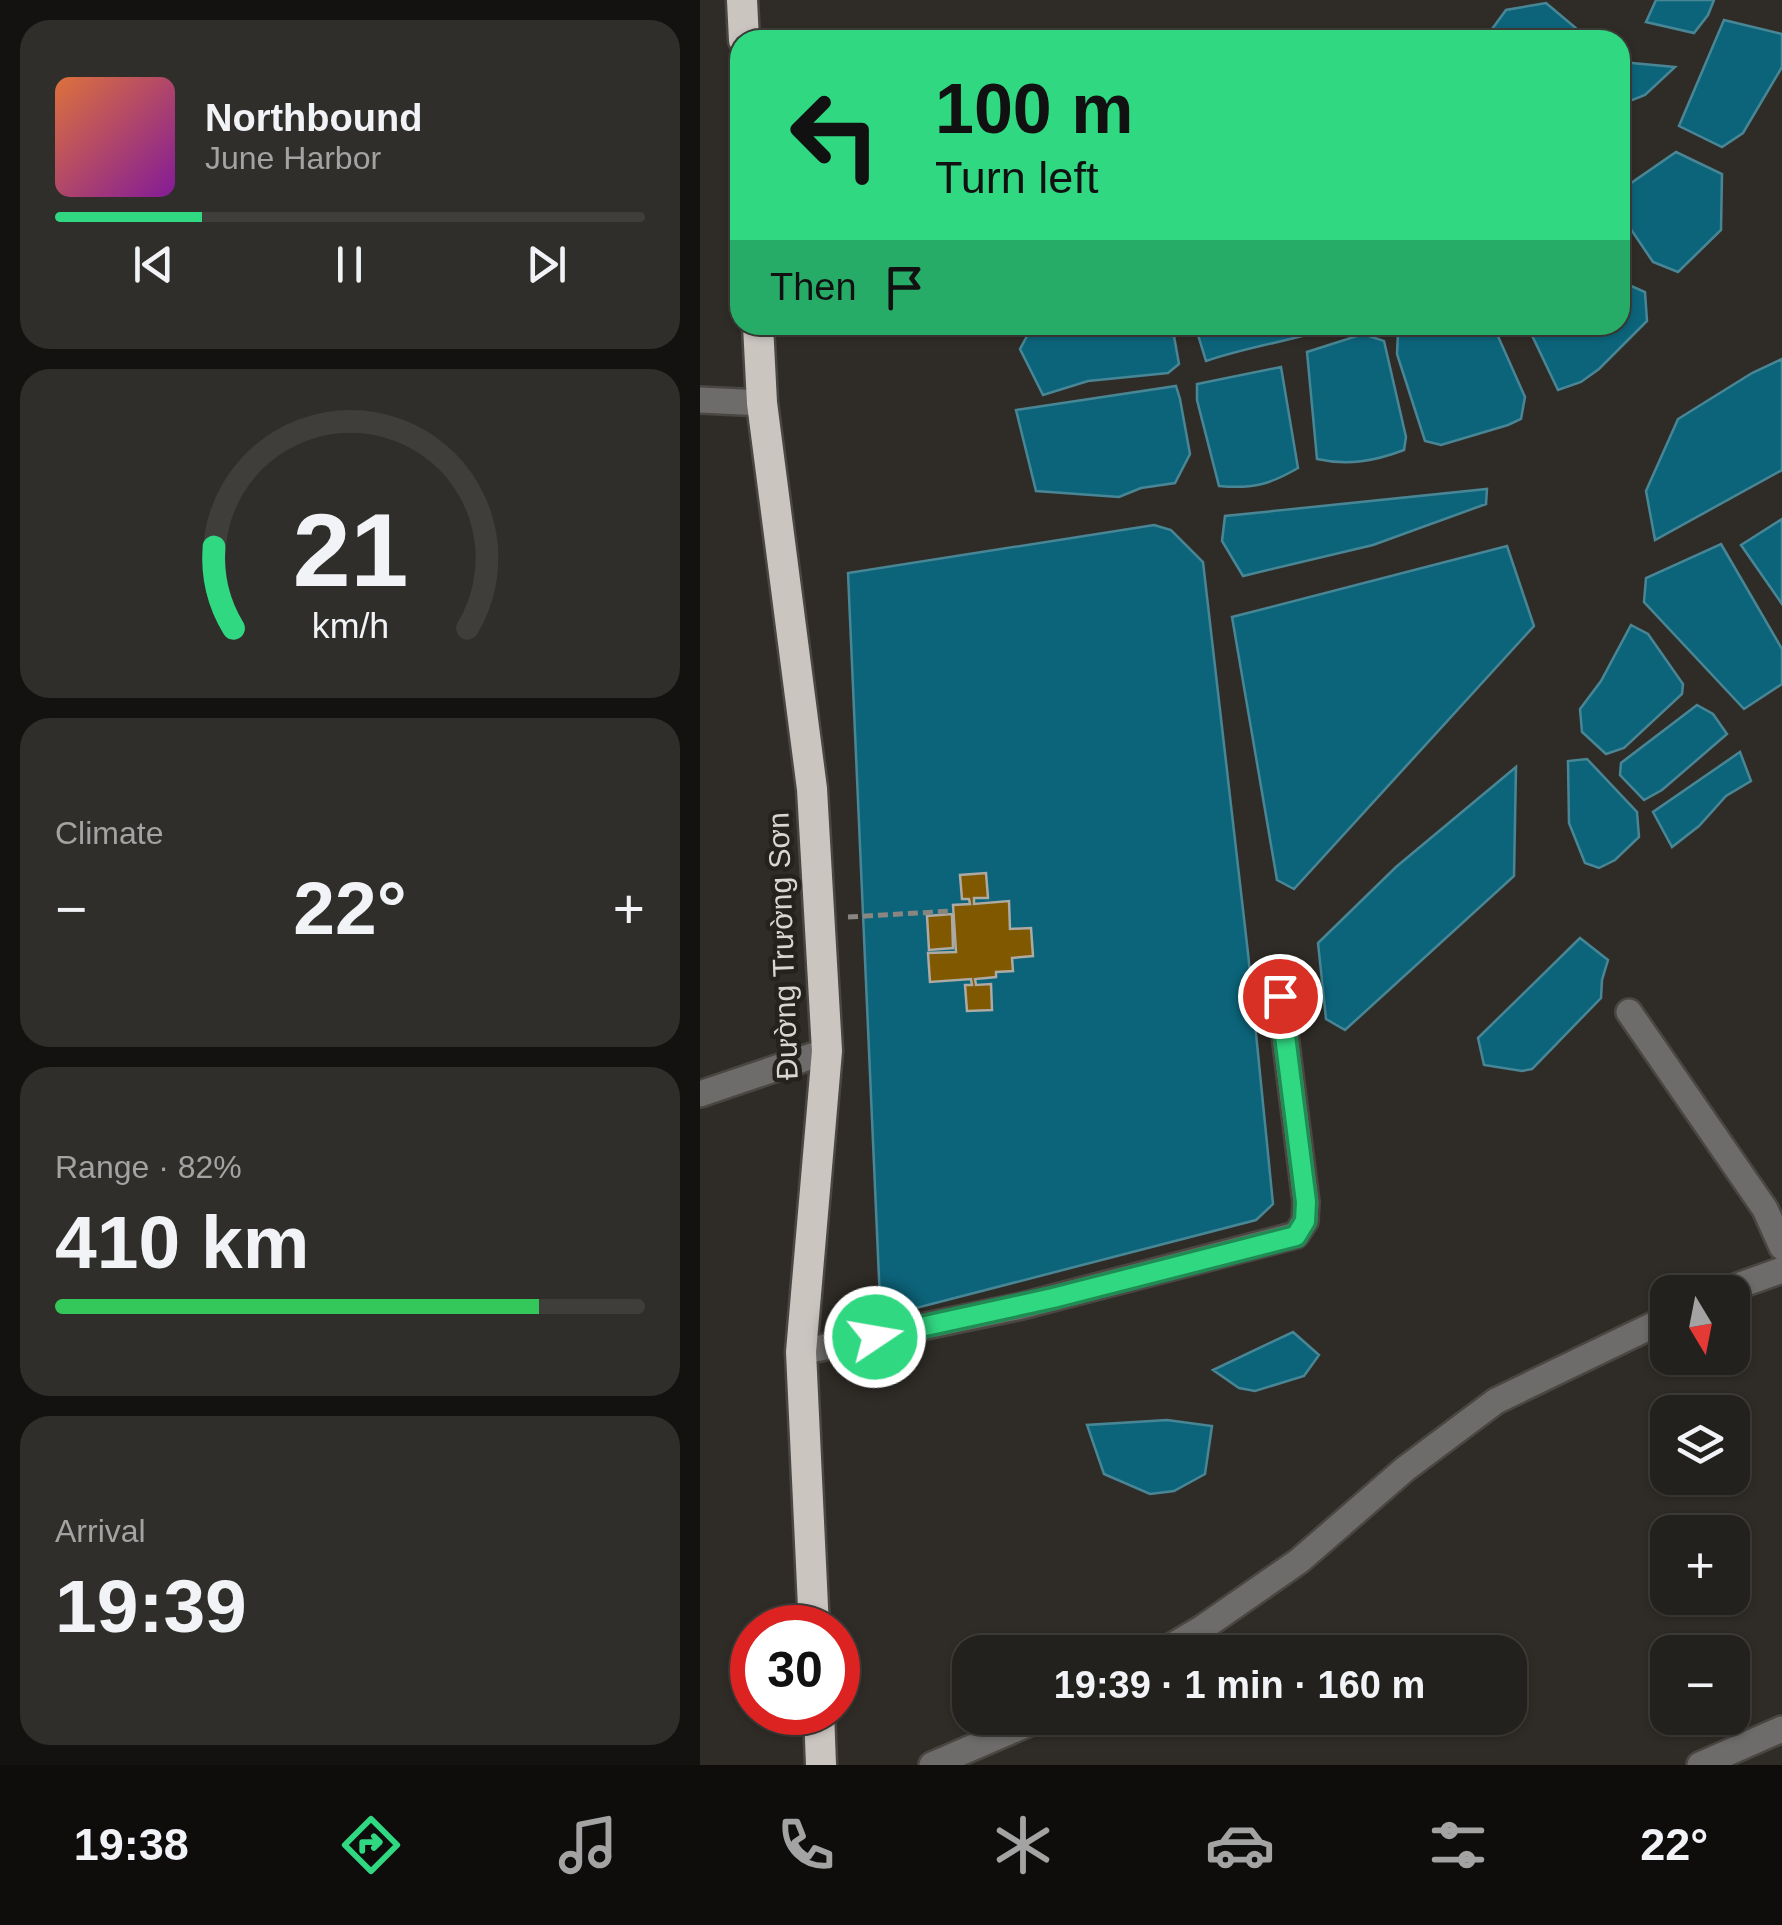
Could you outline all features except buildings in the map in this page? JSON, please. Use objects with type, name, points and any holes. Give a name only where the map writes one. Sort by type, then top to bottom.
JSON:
[{"type":"highway","points":[[742,0],[744,30]]},
{"type":"highway","name":"Đường Trường Sơn","points":[[759,335],[762,403],[812,789],[827,1051],[802,1352],[813,1605]]},
{"type":"highway","points":[[820,1735],[821,1765]]},
{"type":"street","points":[[700,400],[762,403]]},
{"type":"street","points":[[802,1352],[1022,1306],[1296,1236],[1305,1221],[1306,1202],[1280,996]]},
{"type":"street","points":[[1629,1012],[1764,1209],[1782,1247]]},
{"type":"street","points":[[700,1094],[827,1051]]},
{"type":"street","points":[[1750,1282],[1782,1270]]},
{"type":"street","points":[[1191,1635],[1299,1561],[1405,1469],[1496,1401],[1650,1327]]},
{"type":"street","points":[[1700,1765],[1782,1729]]},
{"type":"street","points":[[932,1765],[1002,1735]]},
{"type":"path","points":[[820,919],[953,911]]},
{"type":"water","points":[[1656,0],[1714,0],[1694,33],[1646,22]]},
{"type":"water","points":[[1546,3],[1578,30],[1491,30],[1506,10]]},
{"type":"water","points":[[1724,20],[1782,34],[1782,67],[1743,133],[1722,147],[1679,126]]},
{"type":"water","points":[[1630,62],[1675,67],[1645,95],[1630,101]]},
{"type":"water","points":[[1676,152],[1722,174],[1721,230],[1678,272],[1653,262],[1630,228],[1630,184]]},
{"type":"water","points":[[1630,285],[1645,292],[1647,321],[1599,369],[1581,382],[1558,390],[1532,335],[1630,335]]},
{"type":"water","points":[[1028,335],[1174,335],[1179,364],[1168,373],[1088,381],[1043,395],[1020,349]]},
{"type":"water","points":[[1198,335],[1307,335],[1239,351],[1206,361]]},
{"type":"water","points":[[1360,335],[1384,341],[1406,437],[1404,450],[1361,461],[1317,459],[1307,352]]},
{"type":"water","points":[[1398,335],[1497,335],[1525,397],[1521,419],[1441,445],[1425,441],[1397,354]]},
{"type":"water","points":[[1782,359],[1782,470],[1655,540],[1646,491],[1678,419]]},
{"type":"water","points":[[1281,367],[1298,468],[1260,484],[1219,486],[1197,400],[1197,384]]},
{"type":"water","points":[[1176,386],[1190,454],[1175,483],[1141,488],[1119,497],[1036,491],[1016,410]]},
{"type":"water","points":[[1487,489],[1486,504],[1373,545],[1243,576],[1222,541],[1225,516]]},
{"type":"water","points":[[1782,519],[1782,604],[1741,545]]},
{"type":"water","points":[[1154,525],[1171,530],[1203,562],[1273,1204],[1256,1220],[897,1313],[880,1301],[848,573]]},
{"type":"water","points":[[1721,544],[1782,649],[1782,684],[1744,709],[1644,602],[1646,578]]},
{"type":"water","points":[[1507,546],[1534,626],[1294,889],[1277,880],[1232,617]]},
{"type":"water","points":[[1631,625],[1648,634],[1683,684],[1682,694],[1624,748],[1606,754],[1582,732],[1580,709],[1601,681]]},
{"type":"water","points":[[1697,705],[1713,714],[1727,734],[1662,790],[1644,800],[1620,775],[1621,763]]},
{"type":"water","points":[[1740,752],[1751,781],[1726,796],[1699,826],[1672,847],[1653,812]]},
{"type":"water","points":[[1587,759],[1637,812],[1639,837],[1615,860],[1599,868],[1585,863],[1569,823],[1568,761]]},
{"type":"water","points":[[1516,767],[1514,876],[1345,1030],[1326,1019],[1318,943],[1396,867]]},
{"type":"water","points":[[1580,938],[1608,960],[1601,998],[1532,1069],[1484,1065],[1478,1038]]},
{"type":"water","points":[[1293,1332],[1319,1355],[1304,1376],[1255,1391],[1239,1388],[1213,1370]]},
{"type":"water","points":[[1167,1420],[1212,1426],[1205,1474],[1174,1491],[1150,1494],[1104,1474],[1087,1425]]},
{"type":"route","points":[[875,1337],[1053,1298],[1296,1236],[1305,1221],[1306,1202],[1280,996]]}]
